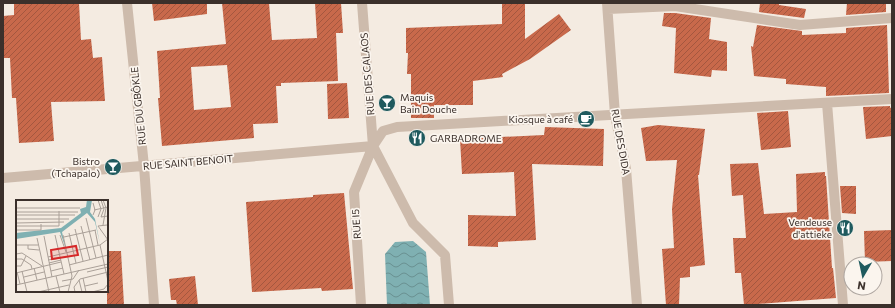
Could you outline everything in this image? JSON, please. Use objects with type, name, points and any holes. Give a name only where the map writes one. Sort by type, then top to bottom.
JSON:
[{"type":"street","name":"RUE DU GBÔKLE","points":[[127,3],[144,166],[154,305]]},
{"type":"street","name":"RUE DES CALAOS","points":[[362,3],[373,146]]},
{"type":"street","points":[[608,6],[675,6],[800,25],[892,18]]},
{"type":"street","name":"RUE DES DIDA","points":[[608,6],[615,115],[626,169],[637,305]]},
{"type":"street","points":[[449,305],[445,256],[413,223],[373,146],[383,131],[397,127],[827,104],[892,99]]},
{"type":"street","points":[[827,104],[843,305]]},
{"type":"street","name":"RUE SAINT BENOIT","points":[[3,178],[373,146]]},
{"type":"street","name":"RUE I5","points":[[361,305],[354,192],[373,146]]},
{"type":"water","points":[[413,241],[426,252],[430,305],[387,305],[385,254],[395,242]]},
{"type":"building","points":[[14,3],[79,3],[81,40],[91,39],[93,58],[102,57],[105,101],[51,102],[54,141],[19,143],[16,98],[12,98],[10,58],[3,58],[3,16],[14,15]]},
{"type":"building","points":[[152,3],[207,3],[207,14],[154,21]]},
{"type":"building","points":[[222,3],[269,3],[272,40],[317,38],[315,3],[341,3],[343,33],[336,33],[338,81],[281,83],[281,86],[276,86],[278,123],[253,124],[254,138],[162,146],[158,98],[160,98],[157,51],[226,44]],"holes":[[[227,65],[231,107],[194,110],[191,67]]]},
{"type":"building","points":[[502,3],[525,3],[525,39],[559,14],[571,30],[530,59],[502,74],[503,77],[473,81],[473,105],[434,105],[434,118],[411,118],[411,74],[407,74],[408,53],[406,53],[406,28],[502,24]]},
{"type":"building","points":[[760,3],[779,3],[779,5],[806,9],[804,18],[759,12]]},
{"type":"building","points":[[847,3],[886,3],[886,12],[846,15]]},
{"type":"building","points":[[664,13],[711,18],[709,39],[727,42],[727,71],[712,70],[711,77],[674,73],[676,28],[662,26]]},
{"type":"building","points":[[757,25],[802,31],[802,35],[846,33],[846,28],[887,25],[889,93],[826,96],[826,87],[786,84],[786,79],[754,76],[751,46],[753,47]]},
{"type":"building","points":[[347,83],[349,118],[328,119],[327,84]]},
{"type":"building","points":[[890,106],[890,108],[892,107],[892,136],[866,139],[863,107]]},
{"type":"building","points":[[788,111],[791,147],[761,150],[757,113]]},
{"type":"building","points":[[658,125],[705,129],[698,175],[705,265],[690,267],[690,277],[680,278],[679,305],[666,305],[662,249],[674,248],[672,209],[677,160],[646,161],[641,128]]},
{"type":"building","points":[[545,127],[604,129],[603,166],[532,164],[536,240],[498,242],[498,247],[468,246],[468,215],[516,216],[514,172],[462,174],[460,139],[544,135]]},
{"type":"building","points":[[758,163],[764,214],[797,212],[796,174],[825,172],[832,268],[836,298],[744,305],[741,273],[735,273],[733,238],[746,238],[743,195],[732,196],[730,164]]},
{"type":"building","points":[[840,186],[856,186],[856,214],[842,213]]},
{"type":"building","points":[[344,193],[353,289],[322,291],[321,288],[252,292],[246,202]]},
{"type":"building","points":[[892,230],[892,261],[883,261],[883,256],[865,256],[864,231]]},
{"type":"building","points":[[108,251],[121,251],[124,305],[107,305]]},
{"type":"building","points":[[195,276],[198,305],[177,305],[176,300],[171,300],[169,279]]},
{"type":"place","name":"Maquis Bain Douche","points":[[387,103]]},
{"type":"place","name":"Kiosque à café","points":[[586,119]]},
{"type":"place","name":"GARBADROME","points":[[417,138]]},
{"type":"place","name":"Bistro (Tchapalo)","points":[[113,167]]},
{"type":"place","name":"Vendeuse d'attieke","points":[[845,228]]}]
